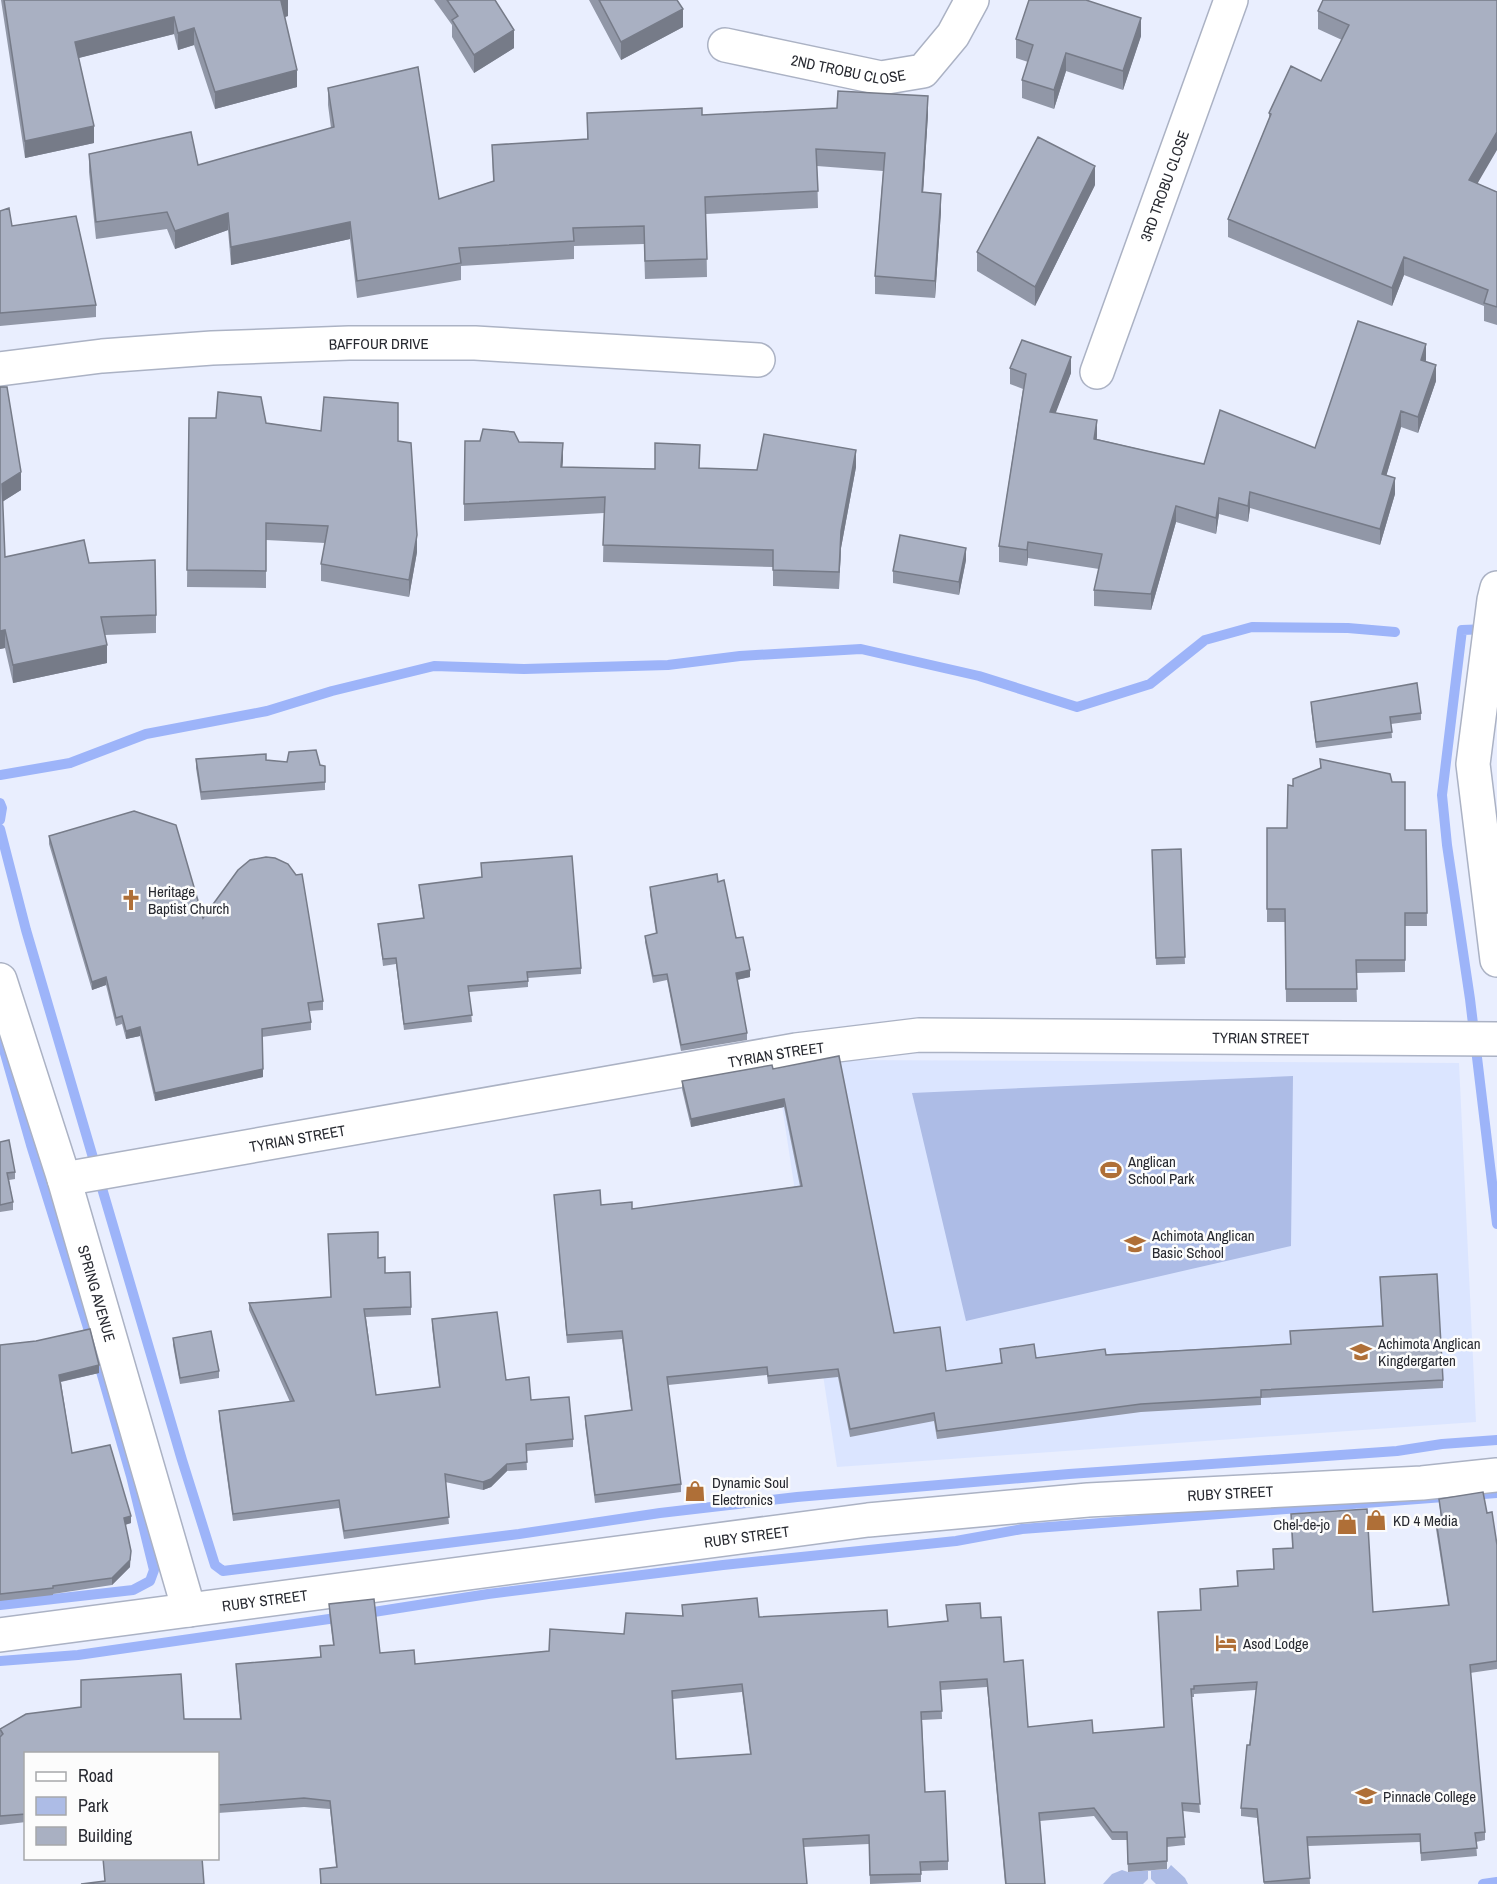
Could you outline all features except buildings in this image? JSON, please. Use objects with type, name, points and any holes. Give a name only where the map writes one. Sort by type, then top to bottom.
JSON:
[{"type":"street","name":"2ND TROBU CLOSE","points":[[725,45],[881,78],[923,71],[953,35],[972,0]]},
{"type":"street","name":"3RD TROBU CLOSE","points":[[1097,372],[1231,0]]},
{"type":"street","name":"BAFFOUR DRIVE","points":[[0,369],[102,356],[212,348],[349,343],[475,343],[758,360]]},
{"type":"street","points":[[1496,594],[1473,764],[1496,940]]},
{"type":"street","name":"SPRING AVENUE","points":[[0,980],[64,1179],[189,1610]]},
{"type":"street","name":"TYRIAN STREET","points":[[64,1179],[796,1050],[919,1035],[1497,1039]]},
{"type":"street","name":"RUBY STREET","points":[[0,1635],[868,1520],[1088,1500],[1422,1484],[1497,1475]]},
{"type":"shaded area","name":"Achimota Anglican Basic School","points":[[842,1060],[1459,1063],[1476,1422],[837,1467],[776,1066]]},
{"type":"green space","name":"Anglican School Park","points":[[1293,1076],[1291,1246],[966,1321],[912,1093]]},
{"type":"green space","points":[[1171,1865],[1188,1884],[1156,1884],[1151,1879],[1151,1871],[1148,1871],[1148,1879],[1143,1884],[1103,1884],[1112,1874],[1122,1870],[1128,1872],[1168,1869]]},
{"type":"waterway","points":[[0,775],[70,763],[146,734],[267,711],[332,691],[434,666],[524,669],[668,665],[740,656],[861,649],[979,676],[1077,707],[1150,684],[1205,640],[1252,627],[1348,628],[1395,632]]},
{"type":"waterway","points":[[1488,629],[1462,630],[1442,795],[1447,845],[1470,999],[1497,1224]]},
{"type":"waterway","points":[[0,803],[2,808],[0,820]]},
{"type":"waterway","points":[[0,829],[26,930],[182,1460],[215,1565],[223,1571],[797,1497],[1069,1474],[1397,1451],[1442,1444],[1497,1440]]},
{"type":"waterway","points":[[0,1036],[31,1145],[94,1347],[131,1476],[154,1570],[150,1581],[133,1590],[0,1605]]},
{"type":"waterway","points":[[361,1614],[488,1594],[723,1565],[956,1541],[1022,1529],[1497,1493]]},
{"type":"waterway","points":[[0,1661],[78,1655],[343,1617]]},
{"type":"waterway","points":[[1483,1884],[1497,1882]]},
{"type":"place","name":"Heritage Baptist Church","points":[[131,900]]},
{"type":"place","name":"Anglican School Park","points":[[1111,1170]]},
{"type":"place","name":"Achimota Anglican Basic School","points":[[1135,1244]]},
{"type":"place","name":"Achimota Anglican Kingdergarten","points":[[1361,1352]]},
{"type":"place","name":"Dynamic Soul Electronics","points":[[695,1491]]},
{"type":"place","name":"KD 4 Media","points":[[1376,1520]]},
{"type":"place","name":"Chel-de-jo","points":[[1347,1524]]},
{"type":"place","name":"Asod Lodge","points":[[1226,1643]]},
{"type":"place","name":"Pinnacle College","points":[[1366,1796]]}]
